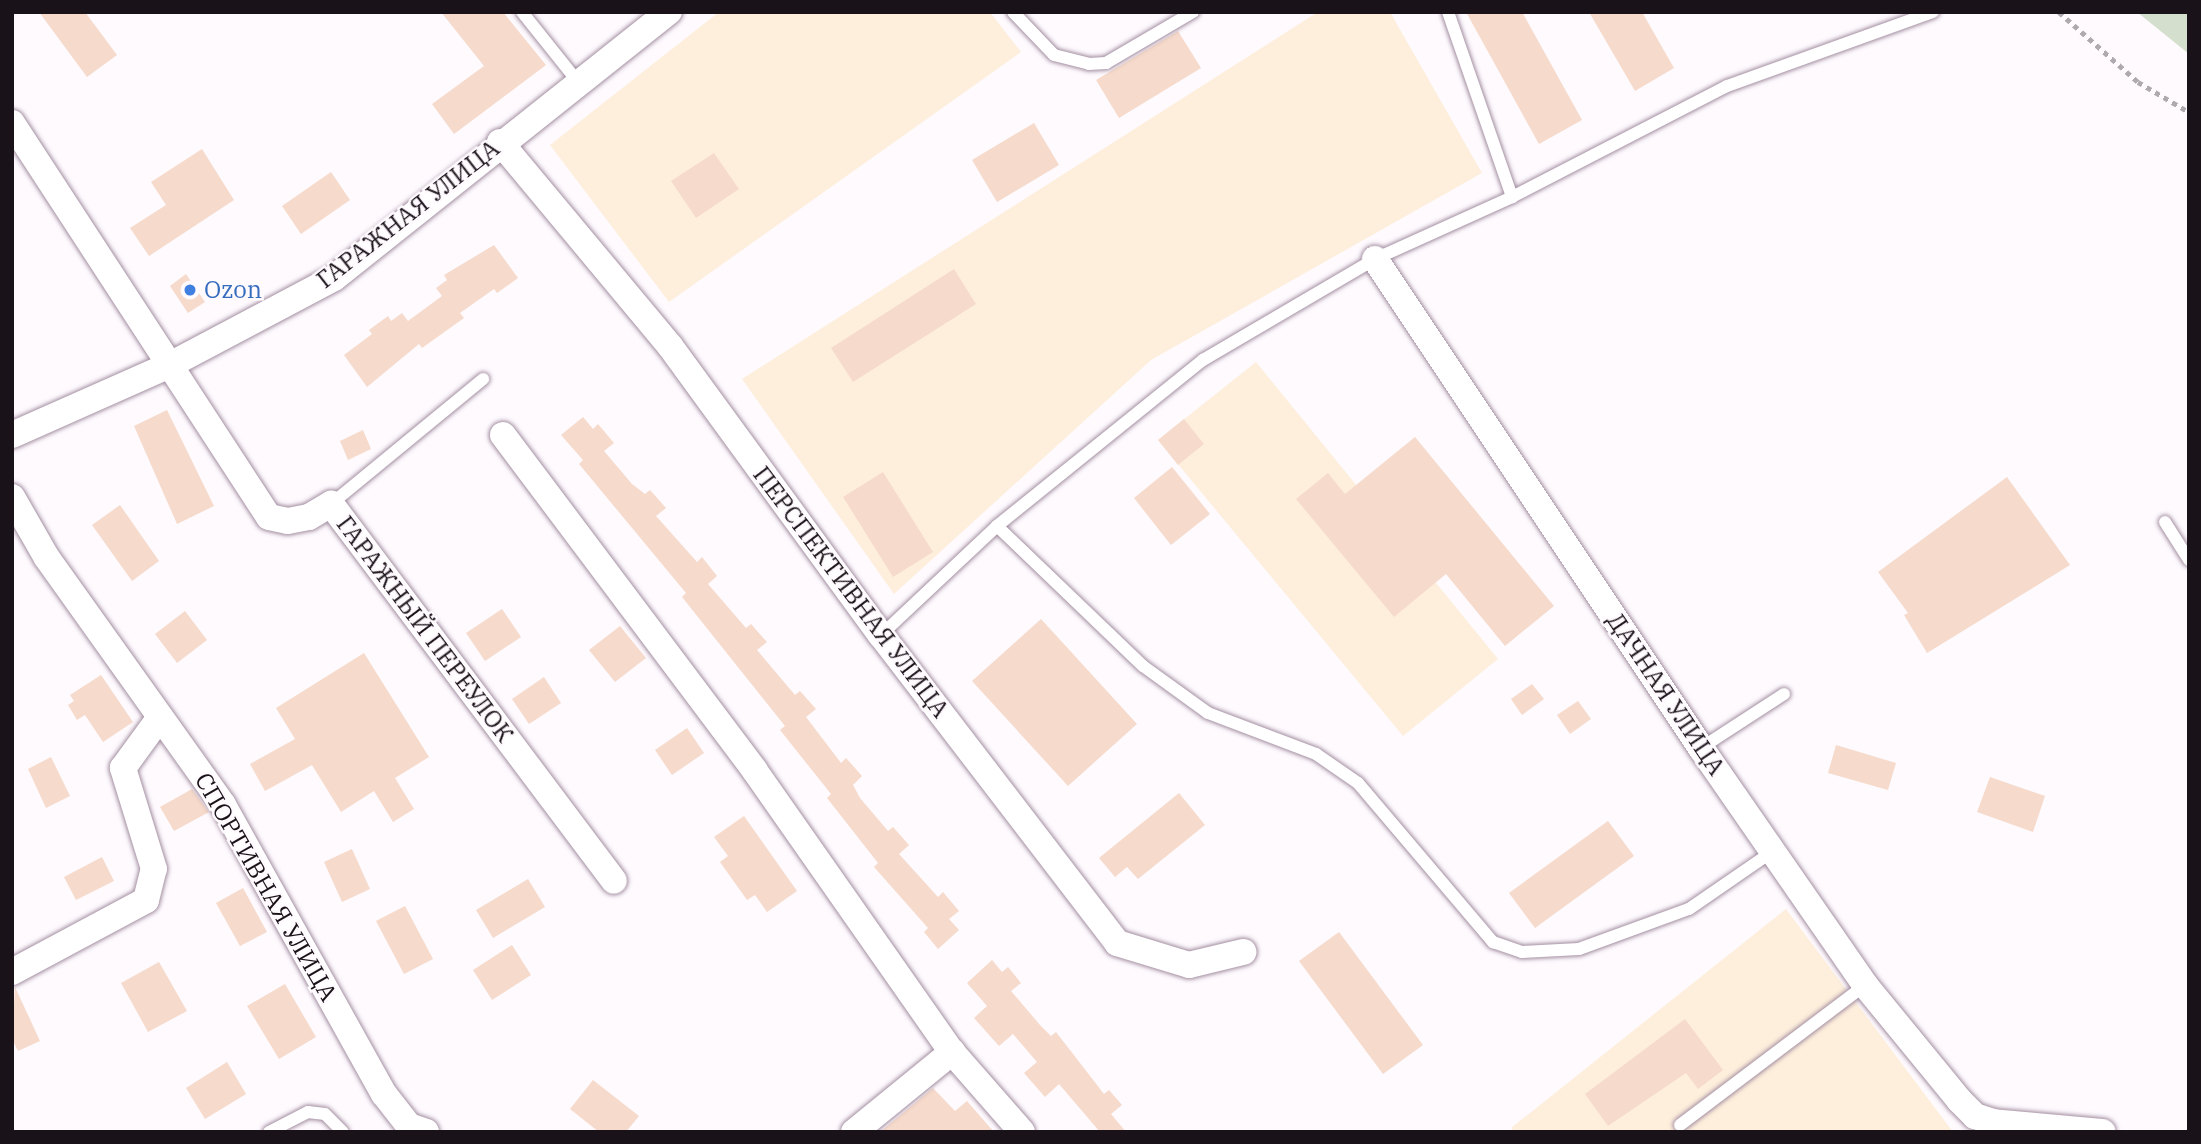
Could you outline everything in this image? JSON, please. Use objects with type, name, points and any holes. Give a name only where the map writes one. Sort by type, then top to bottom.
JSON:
[{"type":"street","name":"ГАРАЖНАЯ УЛИЦА","points":[[12,435],[168,366],[334,278],[500,142],[668,12]]},
{"type":"street","name":"ГАРАЖНЫЙ ПЕРЕУЛОК","points":[[12,123],[269,517],[288,521],[309,517],[331,505],[614,881]]},
{"type":"street","name":"ПЕРСПЕКТИВНАЯ УЛИЦА","points":[[500,142],[670,346],[881,635],[1117,943],[1189,965],[1243,952]]},
{"type":"street","name":"ДАЧНАЯ УЛИЦА","points":[[1375,259],[1701,748],[1866,985],[1976,1115],[1993,1122],[2103,1132]]},
{"type":"street","points":[[503,435],[755,771],[952,1052],[1022,1132]]},
{"type":"street","name":"СПОРТИВНАЯ УЛИЦА","points":[[12,497],[47,558],[223,805],[384,1094],[415,1130]]},
{"type":"street","points":[[12,972],[146,900],[155,869],[123,768],[160,717]]},
{"type":"street","points":[[854,1132],[952,1052]]},
{"type":"lane","points":[[523,12],[578,82]]},
{"type":"lane","points":[[1013,12],[1054,55],[1089,65],[1106,62],[1193,12]]},
{"type":"lane","points":[[1448,12],[1512,197]]},
{"type":"lane","points":[[881,635],[997,526],[1203,360],[1375,259],[1512,197],[1727,86],[1933,12]]},
{"type":"lane","points":[[331,505],[483,379]]},
{"type":"lane","points":[[2165,522],[2189,560]]},
{"type":"lane","points":[[997,526],[1143,666],[1208,713],[1316,754],[1358,783],[1493,942],[1522,952],[1579,949],[1689,909],[1773,851]]},
{"type":"lane","points":[[1701,748],[1784,694]]},
{"type":"lane","points":[[1680,1125],[1866,985]]},
{"type":"lane","points":[[269,1132],[308,1112],[325,1114],[343,1132]]},
{"type":"path","points":[[2059,12],[2138,82],[2189,112]]},
{"type":"shaded area","points":[[719,12],[990,12],[1021,52],[669,302],[550,145]]},
{"type":"shaded area","points":[[1318,12],[1390,12],[1482,173],[1151,360],[894,594],[742,379]]},
{"type":"shaded area","points":[[1256,362],[1498,659],[1403,736],[1158,440]]},
{"type":"shaded area","points":[[1786,909],[1953,1132],[1515,1132],[1511,1128]]},
{"type":"green space","points":[[2137,12],[2189,12],[2189,54]]},
{"type":"building","points":[[39,12],[85,12],[117,55],[87,77]]},
{"type":"building","points":[[441,12],[503,12],[546,65],[454,134],[432,104],[484,66]]},
{"type":"building","points":[[1466,12],[1522,12],[1582,120],[1539,144]]},
{"type":"building","points":[[1589,12],[1642,12],[1674,68],[1635,91]]},
{"type":"building","points":[[1178,31],[1201,68],[1119,118],[1096,80]]},
{"type":"building","points":[[1034,123],[1059,165],[997,202],[972,160]]},
{"type":"building","points":[[202,149],[234,200],[149,256],[130,228],[166,205],[151,182]]},
{"type":"building","points":[[714,153],[739,189],[696,218],[671,181]]},
{"type":"building","points":[[331,172],[350,200],[301,234],[282,206]]},
{"type":"building","points":[[494,245],[518,278],[497,293],[494,289],[460,313],[464,318],[422,348],[419,344],[367,387],[344,355],[372,334],[369,330],[388,316],[391,321],[402,313],[408,321],[442,296],[436,288],[447,280],[444,275]]},
{"type":"building","points":[[954,269],[976,304],[853,382],[831,348]]},
{"type":"building","points":[[186,274],[205,302],[188,313],[170,286]]},
{"type":"building","points":[[167,410],[214,506],[177,524],[134,426]]},
{"type":"building","points":[[583,417],[593,429],[598,424],[614,443],[604,451],[632,484],[645,494],[650,490],[666,508],[656,516],[697,562],[702,557],[717,576],[708,584],[746,628],[751,624],[767,642],[757,650],[795,695],[800,691],[816,709],[806,717],[841,763],[846,758],[862,776],[853,785],[860,798],[888,831],[893,827],[909,845],[899,854],[938,897],[943,892],[959,911],[949,919],[959,930],[938,949],[924,932],[928,928],[874,867],[878,863],[827,798],[831,794],[780,730],[785,726],[682,597],[686,593],[579,464],[583,460],[561,435]]},
{"type":"building","points":[[1184,419],[1204,444],[1178,465],[1158,440]]},
{"type":"building","points":[[363,430],[371,449],[348,460],[340,441]]},
{"type":"building","points":[[1415,437],[1554,606],[1505,646],[1446,574],[1394,617],[1296,499],[1328,473],[1345,494]]},
{"type":"building","points":[[1172,467],[1210,514],[1171,545],[1134,498]]},
{"type":"building","points":[[883,472],[933,552],[893,577],[843,497]]},
{"type":"building","points":[[2007,477],[2070,565],[1927,653],[1904,615],[1908,613],[1878,572]]},
{"type":"building","points":[[120,505],[159,561],[132,581],[92,525]]},
{"type":"building","points":[[502,609],[521,637],[485,661],[466,633]]},
{"type":"building","points":[[185,611],[207,640],[177,663],[155,634]]},
{"type":"building","points":[[1041,619],[1137,724],[1068,786],[972,681]]},
{"type":"building","points":[[620,626],[646,658],[615,682],[589,650]]},
{"type":"building","points":[[364,653],[429,757],[395,778],[414,809],[393,822],[374,791],[341,812],[312,765],[265,791],[250,764],[295,739],[276,708]]},
{"type":"building","points":[[101,675],[133,722],[103,742],[85,715],[77,720],[68,705],[74,701],[70,695]]},
{"type":"building","points":[[544,677],[561,703],[529,724],[512,699]]},
{"type":"building","points":[[1532,684],[1544,699],[1522,715],[1511,699]]},
{"type":"building","points":[[1578,701],[1591,719],[1570,734],[1557,715]]},
{"type":"building","points":[[687,728],[704,753],[672,775],[655,750]]},
{"type":"building","points":[[1836,745],[1896,763],[1888,790],[1828,773]]},
{"type":"building","points":[[51,757],[70,796],[46,808],[28,769]]},
{"type":"building","points":[[1990,777],[2045,796],[2033,832],[1977,812]]},
{"type":"building","points":[[192,789],[209,812],[174,831],[160,807]]},
{"type":"building","points":[[1179,793],[1205,825],[1138,879],[1127,867],[1115,877],[1099,858]]},
{"type":"building","points":[[744,816],[797,891],[767,912],[755,895],[747,900],[720,862],[728,856],[714,837]]},
{"type":"building","points":[[1608,821],[1634,856],[1535,928],[1509,893]]},
{"type":"building","points":[[352,849],[370,889],[342,902],[324,862]]},
{"type":"building","points":[[102,857],[114,881],[76,900],[64,877]]},
{"type":"building","points":[[528,879],[545,907],[493,938],[476,910]]},
{"type":"building","points":[[243,888],[267,932],[240,946],[216,903]]},
{"type":"building","points":[[405,906],[433,959],[404,974],[376,921]]},
{"type":"building","points":[[1339,932],[1423,1045],[1383,1074],[1299,961]]},
{"type":"building","points":[[512,945],[531,975],[492,1000],[473,970]]},
{"type":"building","points":[[992,960],[1002,972],[1008,967],[1021,983],[1011,991],[1040,1025],[1051,1036],[1056,1032],[1104,1094],[1109,1090],[1122,1105],[1111,1114],[1126,1132],[1100,1132],[1059,1084],[1045,1097],[1024,1073],[1037,1062],[1013,1034],[999,1046],[974,1018],[987,1006],[967,983]]},
{"type":"building","points":[[159,962],[187,1011],[148,1032],[121,983]]},
{"type":"building","points":[[285,984],[316,1037],[279,1059],[247,1006]]},
{"type":"building","points":[[15,987],[40,1041],[18,1051],[12,1039]]},
{"type":"building","points":[[1685,1019],[1723,1070],[1698,1089],[1686,1073],[1608,1126],[1585,1094]]},
{"type":"building","points":[[227,1062],[246,1094],[205,1119],[186,1088]]},
{"type":"building","points":[[593,1080],[639,1116],[626,1132],[599,1132],[570,1109]]},
{"type":"building","points":[[933,1088],[955,1111],[967,1101],[994,1132],[880,1132]]},
{"type":"place","name":"Ozon","points":[[190,290]]}]
